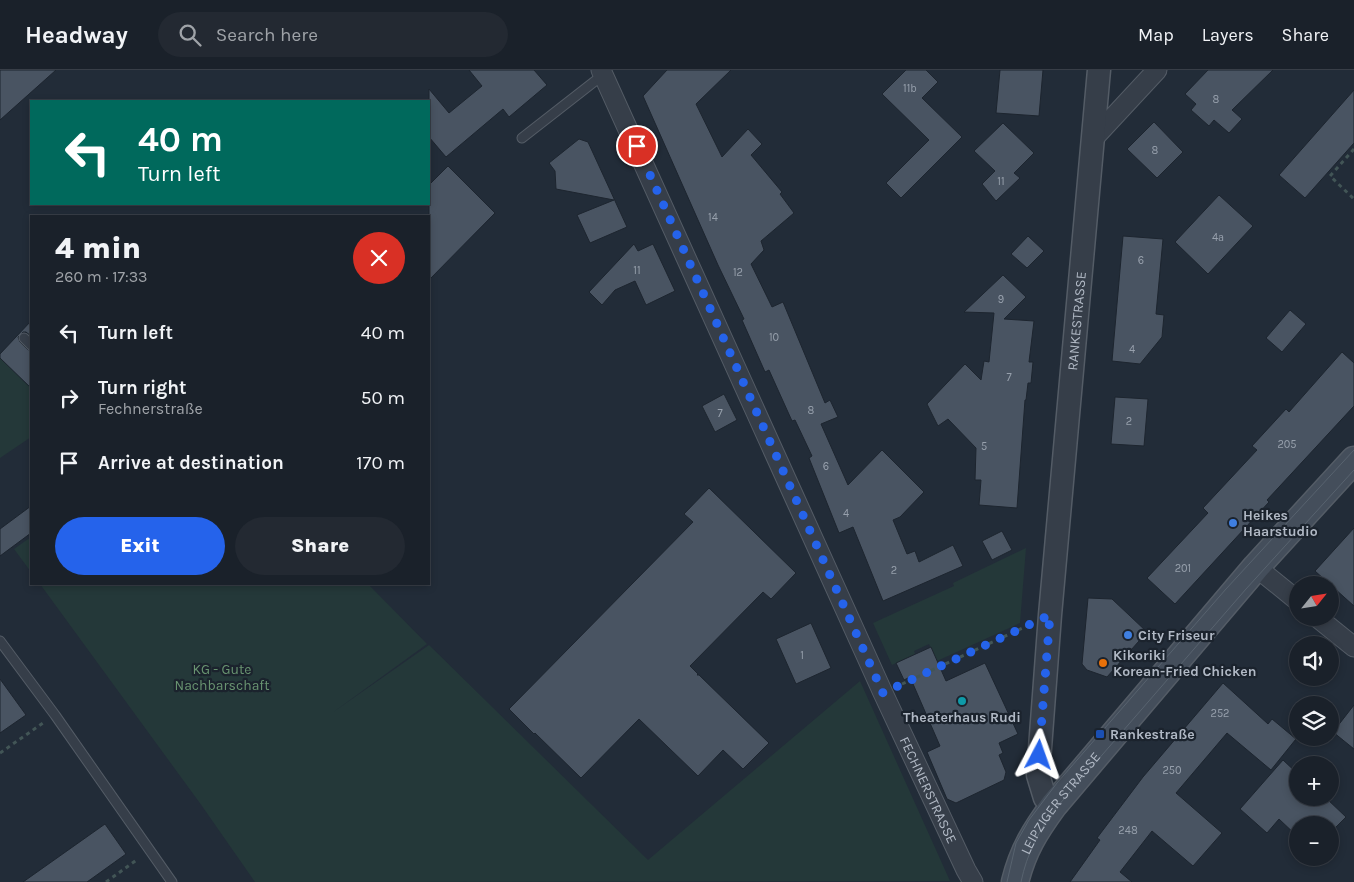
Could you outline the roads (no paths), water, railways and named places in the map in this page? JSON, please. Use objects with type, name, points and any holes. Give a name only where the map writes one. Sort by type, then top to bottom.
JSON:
[{"type":"main road","name":"LEIPZIGER STRASSE","points":[[1015,882],[1020,861],[1034,833],[1054,805],[1256,567],[1354,460]]},
{"type":"street","name":"RANKESTRASSE","points":[[1054,805],[1045,798],[1038,774],[1050,615],[1099,70]]},
{"type":"street","points":[[1092,140],[1157,70]]},
{"type":"street","name":"FECHNERSTRASSE","points":[[604,71],[883,693],[973,882]]},
{"type":"street","points":[[1256,567],[1289,594]]},
{"type":"street","points":[[1328,626],[1354,647]]},
{"type":"lane","points":[[522,138],[604,71]]},
{"type":"lane","points":[[0,641],[55,715],[172,882]]},
{"type":"tram line","points":[[1007,882],[1016,843],[1029,820],[1057,783],[1226,589],[1354,450]]},
{"type":"tram line","points":[[1021,882],[1035,842],[1057,807],[1246,589],[1354,470]]},
{"type":"place","name":"Heikes Haarstudio","points":[[1233,523]]},
{"type":"place","name":"City Friseur","points":[[1128,635]]},
{"type":"place","name":"Kikoriki Korean-Fried Chicken","points":[[1103,663]]},
{"type":"place","name":"Theaterhaus Rudi","points":[[962,701]]},
{"type":"place","name":"Rankestraße","points":[[1100,734]]},
{"type":"park label","name":"KG - Gute Nachbarschaft","points":[[222,678]]}]
